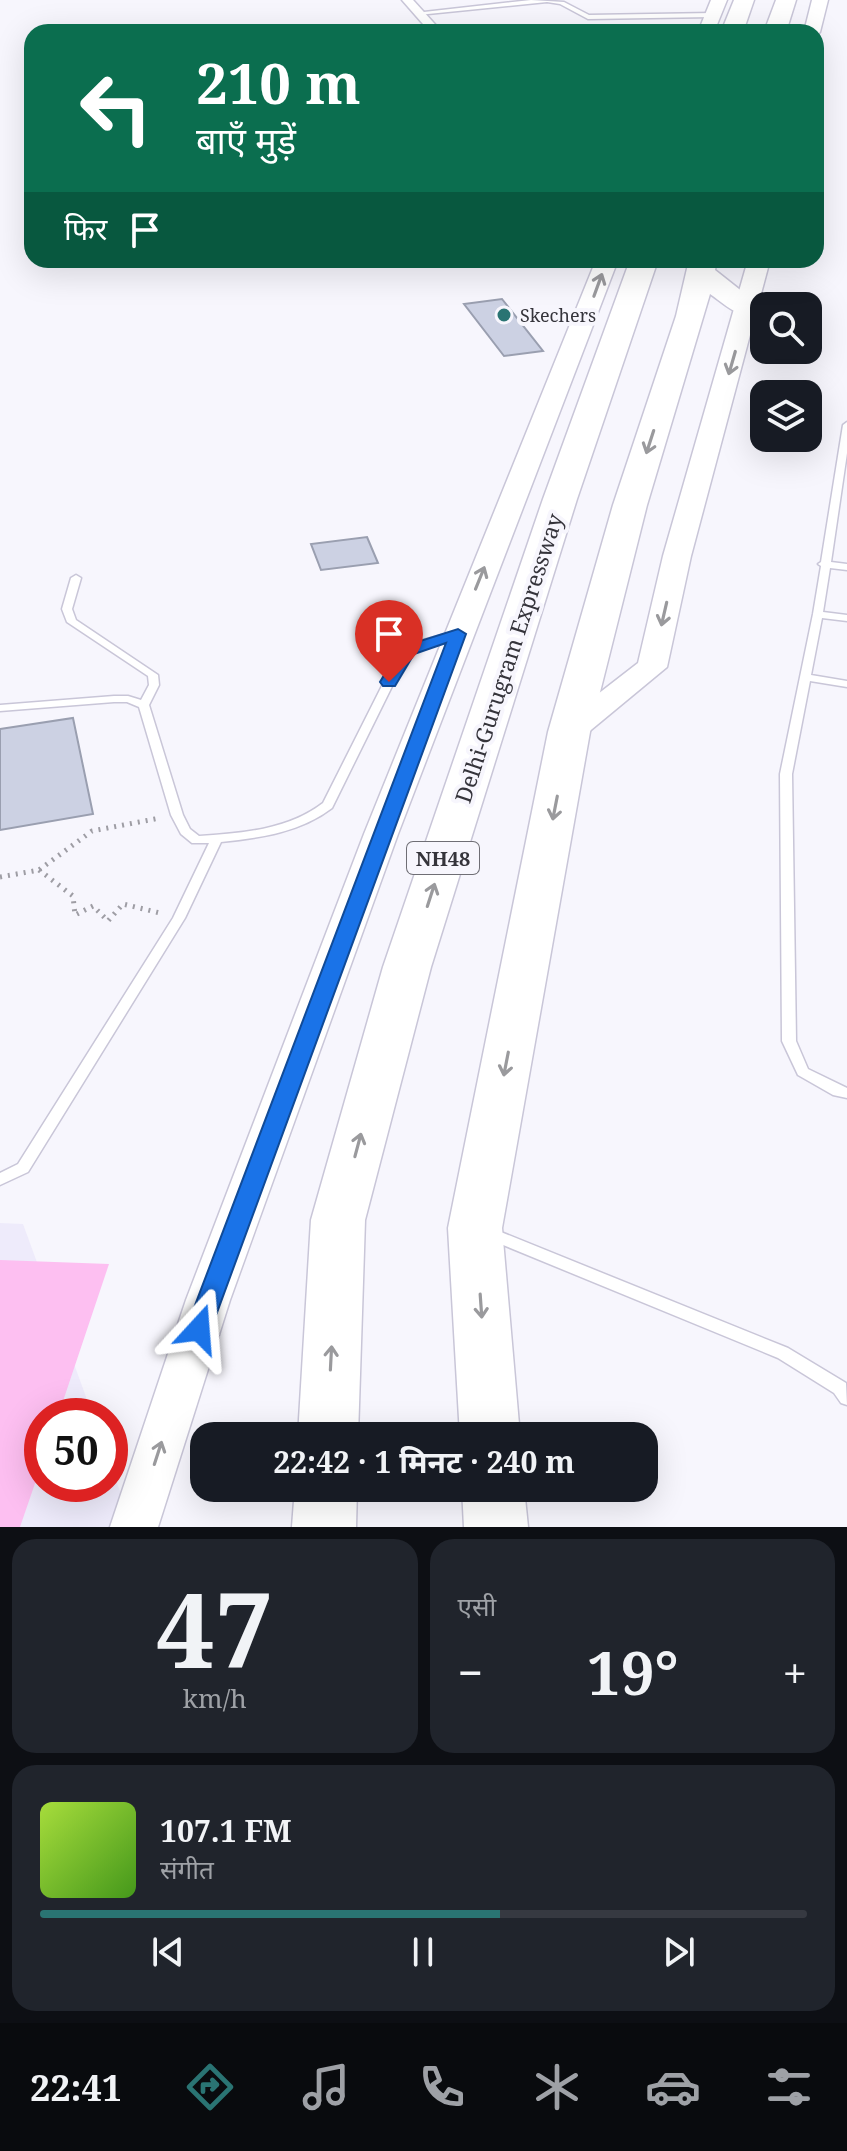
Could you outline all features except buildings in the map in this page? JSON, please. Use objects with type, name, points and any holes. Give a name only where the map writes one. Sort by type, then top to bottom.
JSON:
[{"type":"highway","points":[[735,24],[744,0]]},
{"type":"highway","points":[[778,24],[786,0]]},
{"type":"highway","name":"Delhi-Gurugram Expressway","points":[[329,1422],[338,1220],[407,967],[560,499],[641,268]]},
{"type":"highway","points":[[489,1422],[475,1228],[569,732],[630,505],[691,316],[701,268]]},
{"type":"highway","points":[[702,268],[748,308]]},
{"type":"highway","points":[[324,1527],[325,1502]]},
{"type":"highway","points":[[494,1502],[496,1527]]},
{"type":"main road","points":[[814,24],[820,0]]},
{"type":"main road","points":[[134,1527],[208,1300],[458,634],[604,268]]},
{"type":"main road","points":[[569,732],[652,667],[677,556],[757,268]]},
{"type":"street","points":[[407,0],[428,24]]},
{"type":"lane","points":[[418,13],[547,0],[562,3],[588,17],[716,8]]},
{"type":"lane","points":[[847,425],[843,471],[823,564],[818,614],[786,774],[789,1041],[803,1072],[847,1093]]},
{"type":"lane","points":[[823,564],[847,567]]},
{"type":"lane","points":[[76,578],[67,609],[72,622],[153,675],[154,685],[144,705],[177,815],[185,831],[196,840],[281,827],[317,816],[328,805],[401,658],[416,645],[458,634]]},
{"type":"lane","points":[[818,614],[847,618]]},
{"type":"lane","points":[[805,677],[847,684]]},
{"type":"lane","points":[[0,708],[114,699],[128,699],[144,705]]},
{"type":"lane","points":[[0,1179],[23,1168],[179,918],[217,839]]},
{"type":"lane","points":[[475,1228],[783,1353],[840,1388],[847,1398]]},
{"type":"path","points":[[0,877],[39,870],[92,831],[177,815]]},
{"type":"path","points":[[39,870],[73,896],[75,915],[93,906],[108,921],[123,904],[179,918]]},
{"type":"shaded area","points":[[0,1223],[23,1224],[86,1398],[24,1398],[24,1502],[124,1502],[133,1527],[0,1527]]},
{"type":"shaded area","points":[[0,1260],[109,1264],[64,1398],[24,1398],[24,1502],[29,1502],[20,1527],[0,1527]]},
{"type":"place","name":"Skechers","points":[[504,315]]},
{"type":"route","points":[[199,1329],[458,634],[407,650],[389,682]]}]
